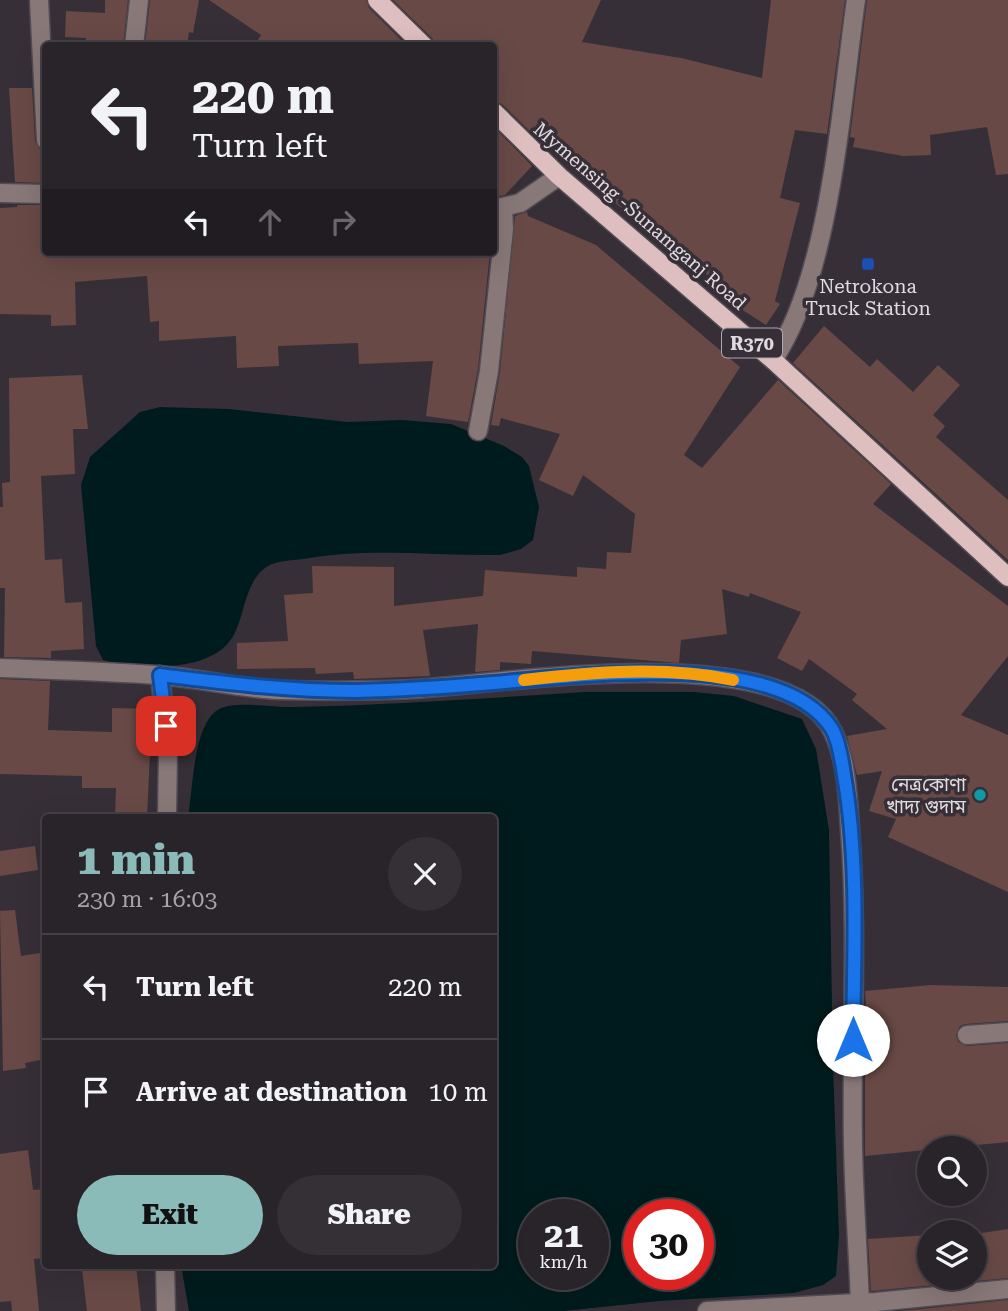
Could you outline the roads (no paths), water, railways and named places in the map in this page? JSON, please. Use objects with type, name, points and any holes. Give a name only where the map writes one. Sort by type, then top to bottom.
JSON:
[{"type":"main road","points":[[377,0],[420,42]]},
{"type":"main road","name":"Mymensing -Sunamganj Road","points":[[497,115],[559,176],[773,360],[1008,577]]},
{"type":"street","points":[[39,0],[42,60]]},
{"type":"street","points":[[134,42],[139,0]]},
{"type":"street","points":[[773,360],[789,337],[812,270],[832,167],[856,0]]},
{"type":"street","points":[[478,431],[489,371],[504,229],[498,209],[520,203],[559,176]]},
{"type":"street","points":[[0,193],[42,194]]},
{"type":"street","points":[[0,668],[160,675],[275,690],[355,691],[494,683],[586,673],[709,675],[775,688],[816,710],[833,731],[842,762],[851,843],[854,908],[853,1146],[860,1303]]},
{"type":"street","points":[[160,675],[168,752],[167,814]]},
{"type":"street","points":[[967,1035],[1008,1032]]},
{"type":"street","points":[[165,1269],[166,1311]]},
{"type":"street","points":[[707,1311],[860,1303],[1008,1289]]},
{"type":"place","name":"Netrokona Truck Station","points":[[868,264]]},
{"type":"place","name":"‌নেত্র‌কোণা খাদ্য গুদাম","points":[[980,795]]}]
